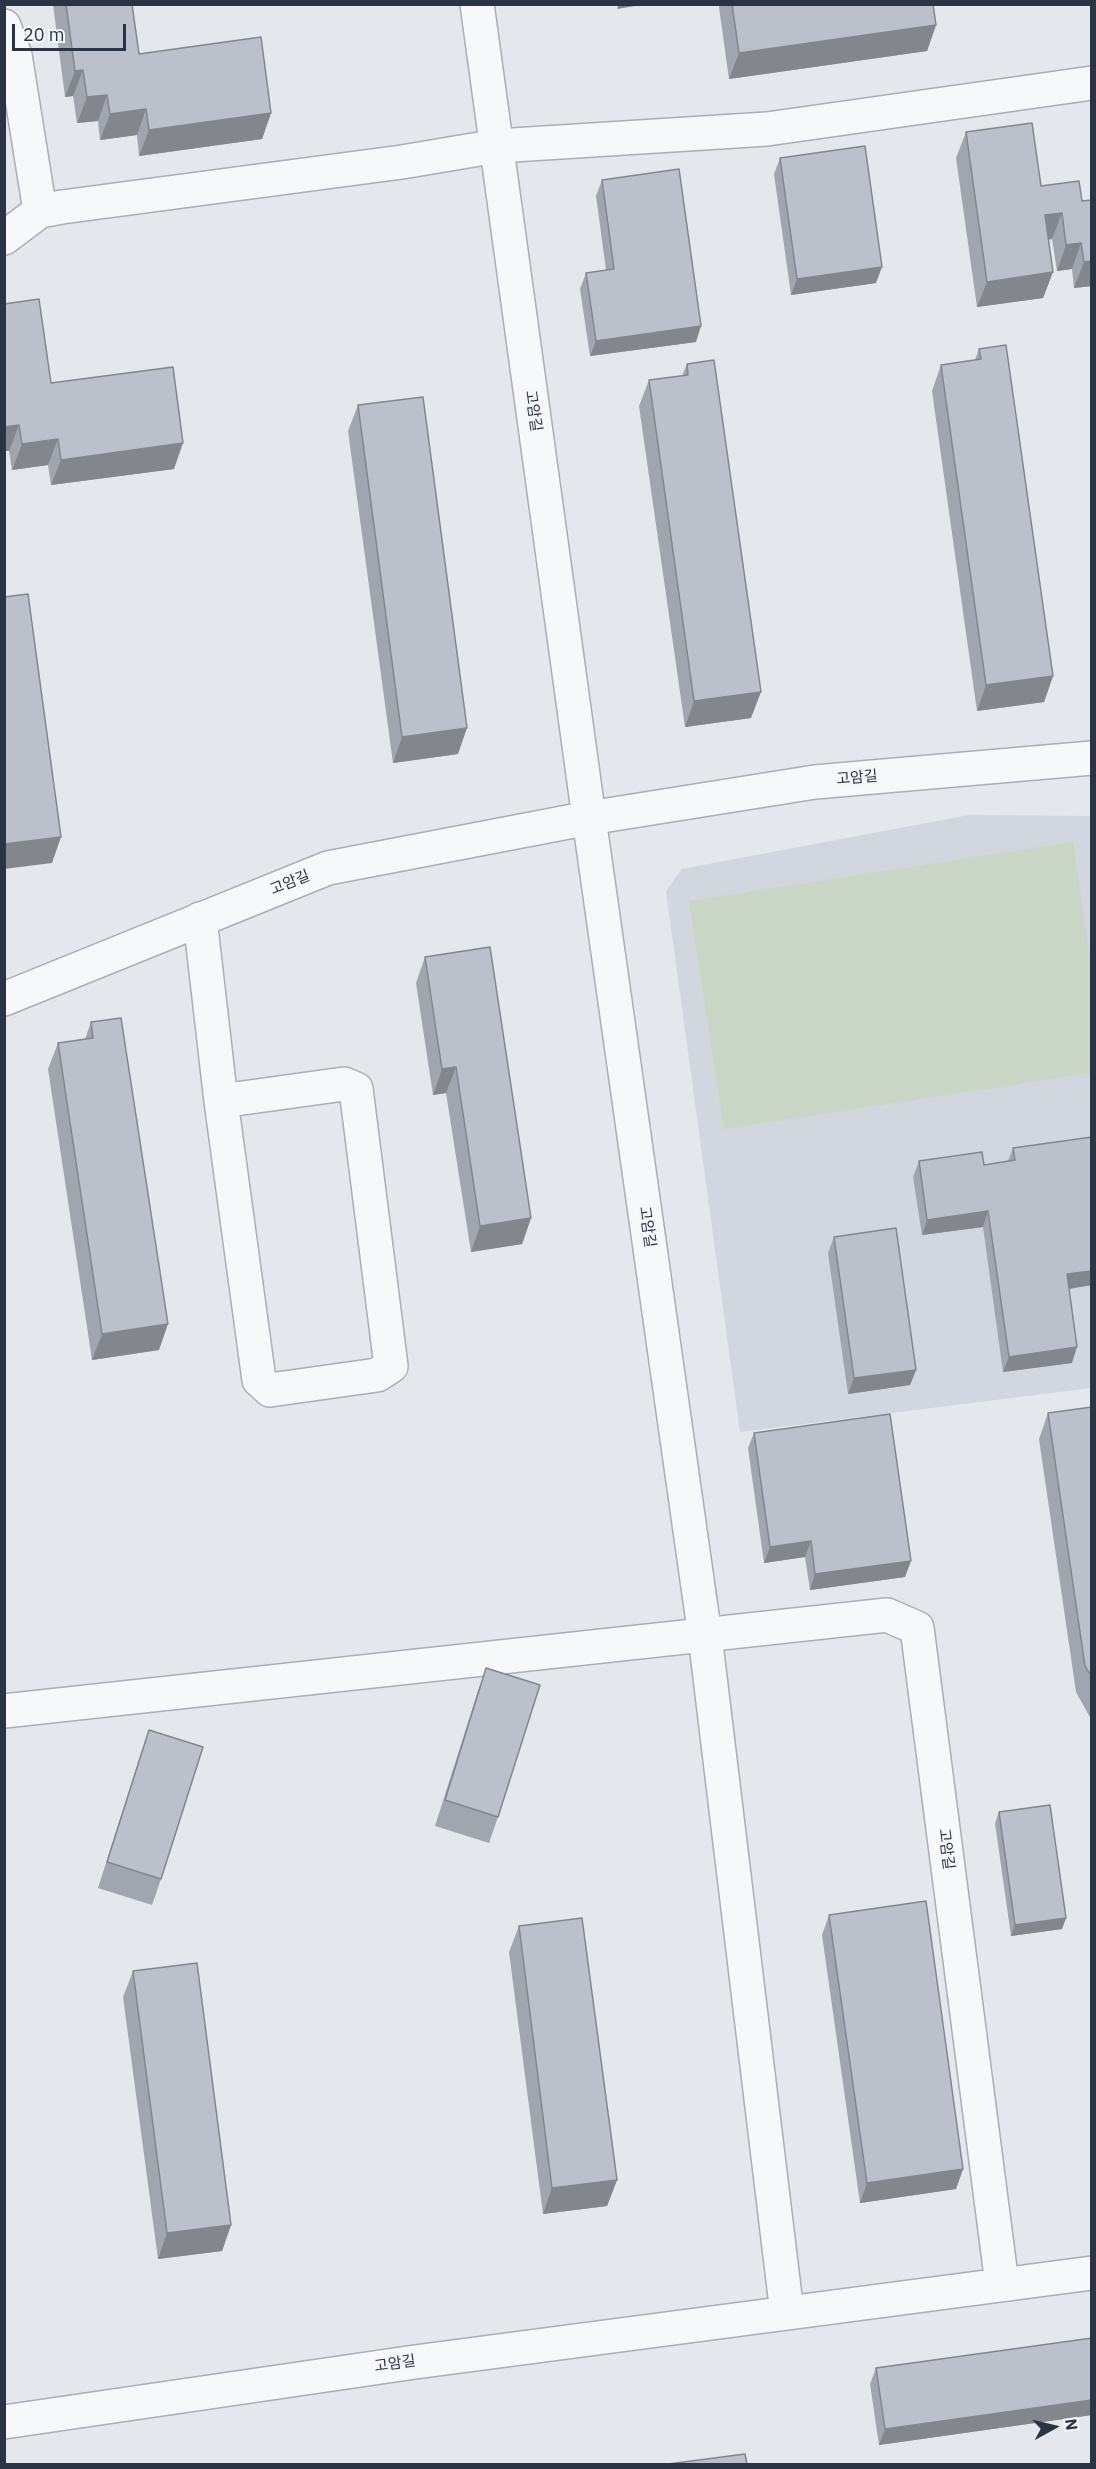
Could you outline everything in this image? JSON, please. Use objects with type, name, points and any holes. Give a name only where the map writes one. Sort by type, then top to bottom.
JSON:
[{"type":"street","name":"고암길","points":[[477,4],[705,1636],[787,2313]]},
{"type":"street","points":[[4,26],[15,55],[40,211]]},
{"type":"street","points":[[4,238],[40,211],[402,162],[497,146],[767,129],[1092,83]]},
{"type":"street","name":"고암길","points":[[4,999],[328,868],[589,818],[815,782],[1092,758]]},
{"type":"street","points":[[200,919],[221,1101],[259,1380],[270,1390],[377,1375],[391,1366],[356,1089],[344,1084],[221,1101]]},
{"type":"street","name":"고암길","points":[[705,1636],[887,1615],[917,1628],[1002,2284]]},
{"type":"street","points":[[4,1710],[705,1636]]},
{"type":"street","name":"고암길","points":[[4,2422],[415,2361],[1092,2273]]},
{"type":"shaded area","points":[[969,815],[1091,816],[1091,1388],[740,1432],[666,891],[682,869]]},
{"type":"green space","points":[[1073,842],[1091,966],[1091,1073],[724,1129],[689,901]]},
{"type":"building","points":[[66,4],[132,4],[139,54],[261,37],[271,113],[149,130],[146,109],[110,114],[107,95],[87,97],[83,70],[75,71]]},
{"type":"building","points":[[732,4],[933,4],[936,25],[739,53]]},
{"type":"building","points":[[1032,123],[1041,186],[1079,181],[1082,201],[1092,200],[1092,261],[1084,262],[1081,243],[1066,245],[1062,213],[1045,215],[1053,272],[987,282],[966,132]]},
{"type":"building","points":[[865,146],[882,267],[797,279],[780,158]]},
{"type":"building","points":[[679,169],[701,326],[596,341],[586,273],[614,269],[602,180]]},
{"type":"building","points":[[39,299],[51,383],[173,367],[183,443],[61,460],[58,439],[22,444],[19,425],[4,427],[4,304]]},
{"type":"building","points":[[1006,345],[1053,676],[986,685],[941,365],[981,359],[979,349]]},
{"type":"building","points":[[714,360],[761,692],[694,701],[649,380],[688,375],[687,364]]},
{"type":"building","points":[[423,397],[467,728],[402,737],[358,405]]},
{"type":"building","points":[[28,594],[61,837],[4,844],[4,597]]},
{"type":"building","points":[[490,947],[531,1218],[480,1226],[456,1067],[442,1069],[425,957]]},
{"type":"building","points":[[121,1018],[168,1324],[102,1334],[58,1043],[93,1038],[91,1022]]},
{"type":"building","points":[[1092,1137],[1092,1271],[1067,1274],[1077,1347],[1009,1357],[988,1211],[927,1220],[919,1161],[982,1152],[984,1165],[1015,1160],[1013,1148]]},
{"type":"building","points":[[896,1228],[916,1370],[854,1378],[834,1237]]},
{"type":"building","points":[[1092,1407],[1092,1677],[1085,1666],[1048,1413]]},
{"type":"building","points":[[890,1414],[911,1561],[815,1574],[811,1541],[770,1547],[754,1433]]},
{"type":"building","points":[[486,1668],[540,1685],[498,1817],[445,1800]]},
{"type":"building","points":[[149,1730],[203,1747],[161,1879],[107,1862]]},
{"type":"building","points":[[1050,1805],[1066,1918],[1015,1925],[999,1812]]},
{"type":"building","points":[[926,1901],[963,2169],[867,2183],[829,1915]]},
{"type":"building","points":[[582,1918],[617,2180],[552,2188],[519,1926]]},
{"type":"building","points":[[197,1963],[231,2225],[167,2233],[133,1971]]},
{"type":"building","points":[[1092,2338],[1092,2400],[885,2429],[876,2368]]},
{"type":"building","points":[[745,2454],[747,2464],[668,2464]]}]
